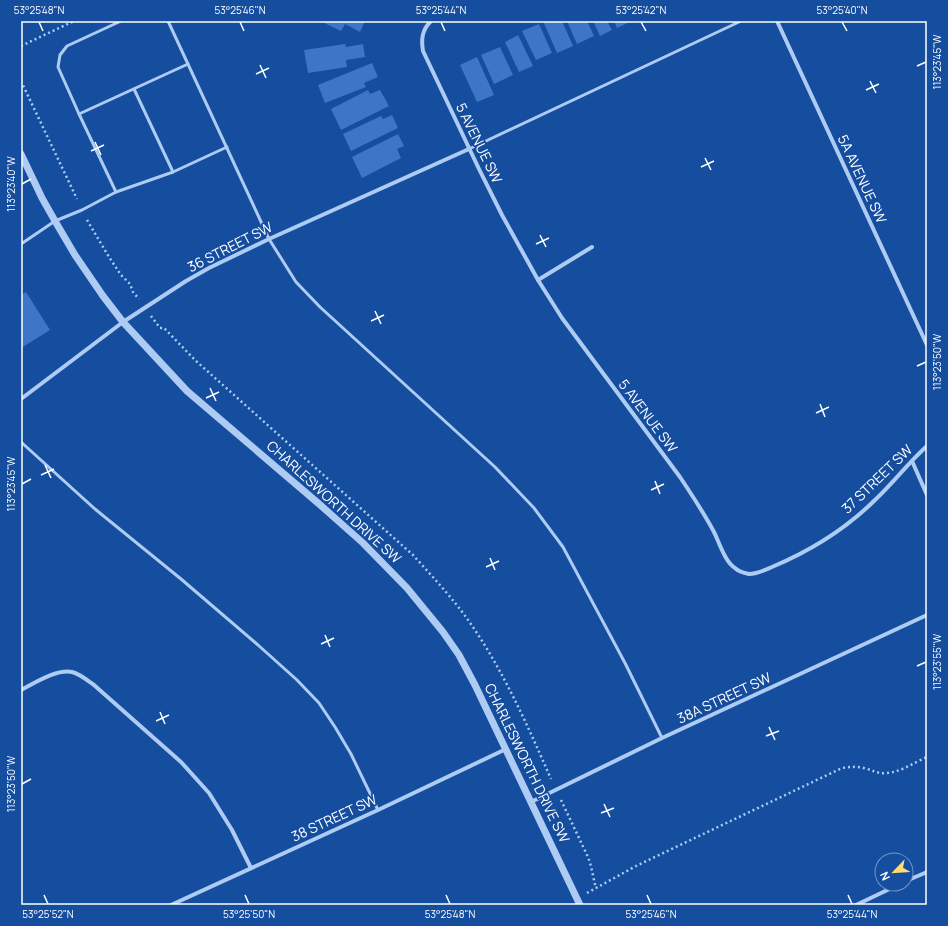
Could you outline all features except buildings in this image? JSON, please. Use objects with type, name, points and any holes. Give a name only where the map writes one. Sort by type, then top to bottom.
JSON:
[{"type":"street","name":"5 AVENUE SW","points":[[430,21],[423,32],[423,51],[506,222],[538,280],[562,318],[680,477],[714,532],[730,564],[734,568]]},
{"type":"street","name":"5A AVENUE SW","points":[[777,21],[927,345]]},
{"type":"street","name":"36 STREET SW","points":[[21,399],[123,322],[209,268],[269,239],[470,149]]},
{"type":"street","name":"CHARLESWORTH DRIVE SW","points":[[21,154],[42,198],[75,255],[123,322],[186,391],[318,503],[363,544],[407,588],[443,632],[475,685],[580,905]]},
{"type":"street","points":[[538,280],[592,247]]},
{"type":"street","name":"37 STREET SW","points":[[734,568],[750,574],[761,572],[813,547],[834,534],[876,500],[927,446]]},
{"type":"street","points":[[912,461],[927,495]]},
{"type":"street","name":"38A STREET SW","points":[[531,802],[662,738],[927,615]]},
{"type":"street","points":[[21,690],[57,673],[71,672],[78,674],[94,685],[181,762],[209,793],[232,830],[251,868]]},
{"type":"street","name":"38 STREET SW","points":[[171,905],[378,810],[506,749]]},
{"type":"street","points":[[914,878],[927,872]]},
{"type":"street","points":[[856,905],[883,892]]},
{"type":"lane","points":[[116,192],[58,67],[60,55],[67,46],[120,21]]},
{"type":"lane","points":[[168,21],[269,239],[296,282],[320,307],[495,467],[534,508],[563,547],[626,663],[662,738]]},
{"type":"lane","points":[[470,149],[741,21]]},
{"type":"lane","points":[[79,114],[188,64]]},
{"type":"lane","points":[[134,89],[173,172]]},
{"type":"lane","points":[[21,244],[55,221],[82,210],[116,192],[173,172],[227,147]]},
{"type":"lane","points":[[21,442],[95,509],[181,579],[297,680],[319,703],[335,727],[351,754],[378,810]]},
{"type":"path","points":[[21,46],[74,21]]},
{"type":"path","points":[[21,81],[75,195]]},
{"type":"path","points":[[90,225],[121,275],[130,284],[133,292]]},
{"type":"path","points":[[586,894],[636,866],[842,768],[854,766],[878,773],[894,772],[927,757]]}]
